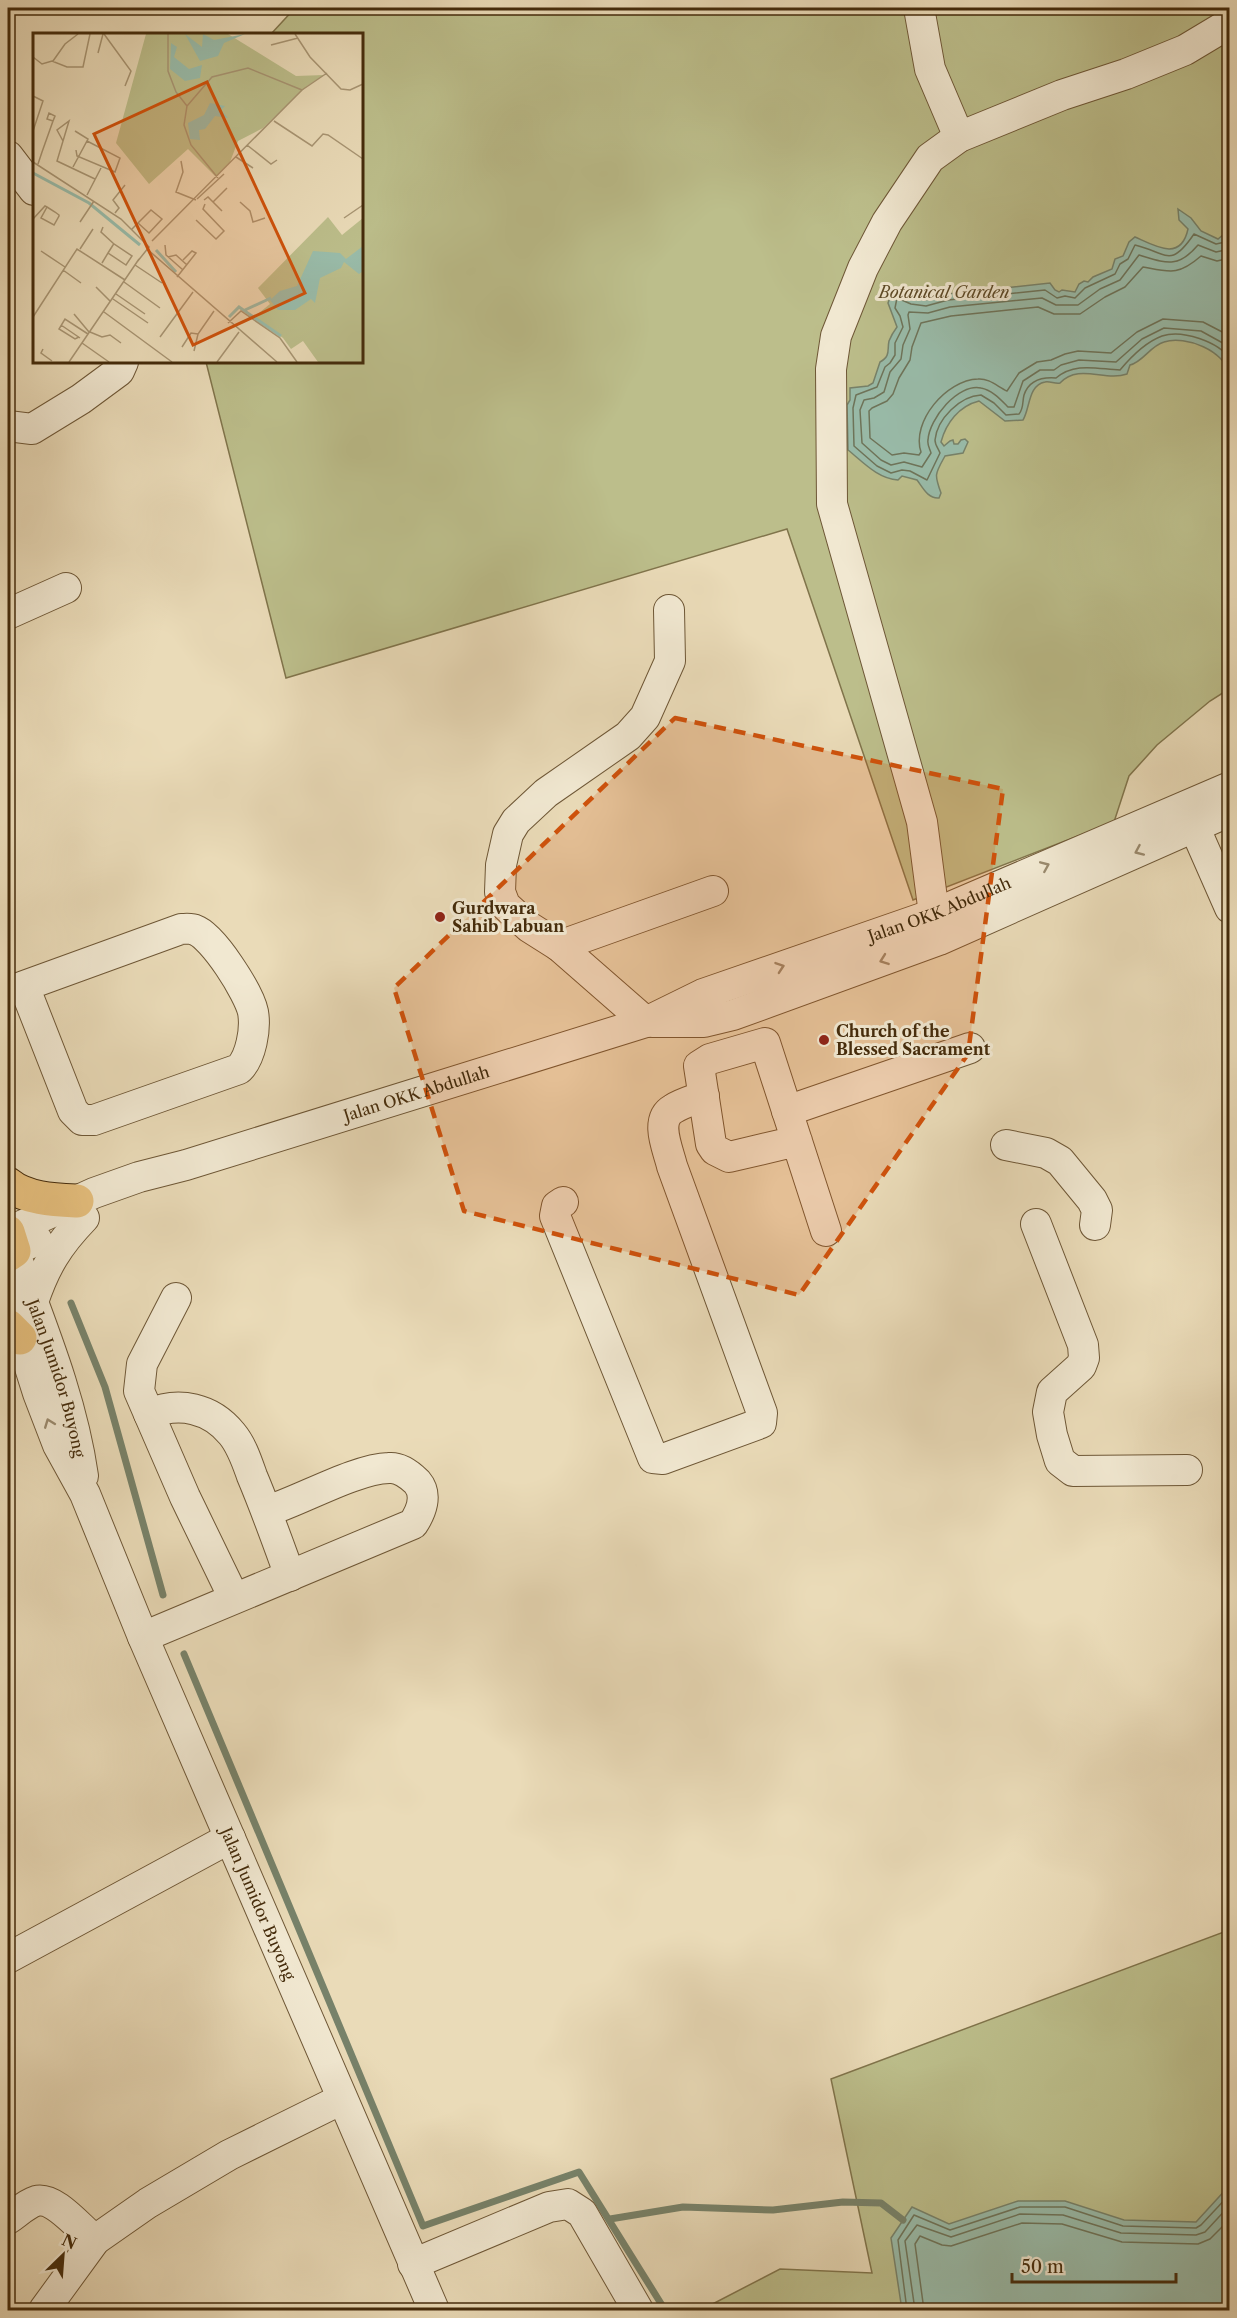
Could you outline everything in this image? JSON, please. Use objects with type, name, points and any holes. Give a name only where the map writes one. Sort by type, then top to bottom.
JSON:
[{"type":"main road","points":[[8,1184],[33,1196],[55,1200],[81,1210]]},
{"type":"street","points":[[920,8],[930,69],[959,137]]},
{"type":"street","points":[[934,914],[922,822],[832,504],[831,369],[836,336],[850,296],[887,222],[930,158],[959,137],[1052,98],[1126,74],[1185,50],[1230,23]]},
{"type":"street","points":[[8,156],[33,189]]},
{"type":"street","points":[[8,426],[32,429],[91,392],[119,371],[123,363]]},
{"type":"street","points":[[8,614],[66,588]]},
{"type":"street","points":[[646,1022],[559,946],[529,927],[505,905],[500,892],[501,865],[508,834],[516,821],[546,793],[628,736],[645,717],[670,661],[669,610]]},
{"type":"street","name":"Jalan OKK Abdullah","points":[[646,1022],[704,1023],[733,1015],[939,940],[1189,816],[1230,787]]},
{"type":"street","name":"Jalan OKK Abdullah","points":[[9,1243],[81,1210],[139,1177],[186,1165],[646,1022],[703,994],[934,914],[1189,816],[1230,811]]},
{"type":"street","points":[[1189,816],[1230,908]]},
{"type":"street","points":[[559,946],[713,891]]},
{"type":"street","points":[[181,929],[194,929],[205,936],[237,976],[253,1012],[249,1053],[246,1062],[239,1069],[94,1120],[82,1120],[73,1111],[16,989],[181,929]]},
{"type":"street","points":[[725,987],[741,1050]]},
{"type":"street","points":[[704,1023],[710,1059]]},
{"type":"street","points":[[797,1142],[729,1157],[721,1154],[711,1144],[699,1066],[710,1059],[765,1043],[826,1231]]},
{"type":"street","points":[[788,1111],[970,1048]]},
{"type":"street","points":[[563,1202],[556,1206],[555,1216],[653,1458],[663,1459],[761,1423],[762,1413],[672,1166],[664,1137],[663,1124],[666,1114],[674,1108],[704,1096]]},
{"type":"street","points":[[1006,1145],[1046,1153],[1060,1161],[1092,1200],[1097,1210],[1095,1225]]},
{"type":"street","points":[[20,1300],[66,1238],[81,1210]]},
{"type":"street","points":[[1036,1224],[1083,1345],[1084,1358],[1081,1366],[1052,1392],[1048,1412],[1060,1461],[1073,1471],[1187,1470]]},
{"type":"street","name":"Jalan Jumidor Buyong","points":[[9,1243],[20,1300],[62,1382],[77,1436],[85,1494]]},
{"type":"street","points":[[176,1298],[142,1364],[139,1391],[185,1497],[234,1598]]},
{"type":"street","name":"Jalan Jumidor Buyong","points":[[20,1300],[14,1332],[58,1445],[85,1494],[143,1636],[434,2310]]},
{"type":"street","points":[[149,1414],[165,1407],[194,1409],[224,1424],[242,1449],[290,1576]]},
{"type":"street","points":[[143,1636],[413,1524],[420,1514],[423,1502],[421,1486],[410,1474],[391,1467],[371,1470],[267,1511]]},
{"type":"street","points":[[8,1958],[231,1838]]},
{"type":"street","points":[[44,2310],[95,2241],[148,2203],[229,2155],[342,2099]]},
{"type":"street","points":[[8,2219],[34,2202],[48,2202],[60,2208],[95,2241]]},
{"type":"street","points":[[413,2264],[549,2207],[568,2204],[582,2213],[638,2310]]},
{"type":"highlighted area","points":[[675,718],[1003,789],[968,1054],[799,1295],[464,1211],[394,988]]},
{"type":"green space","name":"Botanical Garden","points":[[295,8],[1229,8],[1229,689],[1210,701],[1157,745],[1129,776],[1114,822],[913,900],[787,529],[286,678],[206,363],[363,363],[363,33],[272,33]]},
{"type":"green space","points":[[1229,1930],[1229,2310],[701,2310],[780,2269],[872,2273],[831,2079]]},
{"type":"water","points":[[1178,209],[1191,218],[1201,231],[1218,239],[1224,234],[1229,236],[1229,374],[1220,358],[1212,352],[1193,343],[1173,340],[1159,344],[1139,361],[1130,365],[1127,374],[1110,376],[1075,374],[1060,383],[1039,384],[1032,392],[1023,420],[1005,421],[979,401],[972,403],[954,416],[943,435],[941,442],[944,446],[953,440],[954,444],[965,439],[968,442],[963,453],[945,456],[939,467],[937,478],[941,493],[939,498],[929,495],[917,480],[902,476],[898,480],[884,477],[865,465],[848,450],[847,405],[850,400],[850,388],[868,386],[873,383],[880,362],[887,355],[889,341],[897,327],[888,303],[892,292],[900,291],[912,298],[926,300],[947,294],[1050,283],[1059,292],[1062,290],[1075,292],[1079,284],[1084,281],[1088,282],[1093,277],[1112,269],[1115,259],[1123,256],[1129,242],[1135,237],[1166,249],[1180,245],[1188,229],[1179,220]]},
{"type":"water","points":[[1229,2186],[1229,2310],[902,2310],[891,2238],[912,2207],[949,2224],[1018,2201],[1065,2201],[1124,2220],[1196,2222]]},
{"type":"waterway","points":[[71,1303],[105,1387],[163,1595]]},
{"type":"waterway","points":[[184,1654],[423,2226],[579,2172],[665,2310]]},
{"type":"waterway","points":[[610,2219],[683,2207],[773,2210],[843,2202],[881,2203],[903,2220]]},
{"type":"place","name":"Gurdwara Sahib Labuan","points":[[440,917]]},
{"type":"place","name":"Church of the Blessed Sacrament","points":[[824,1040]]}]
